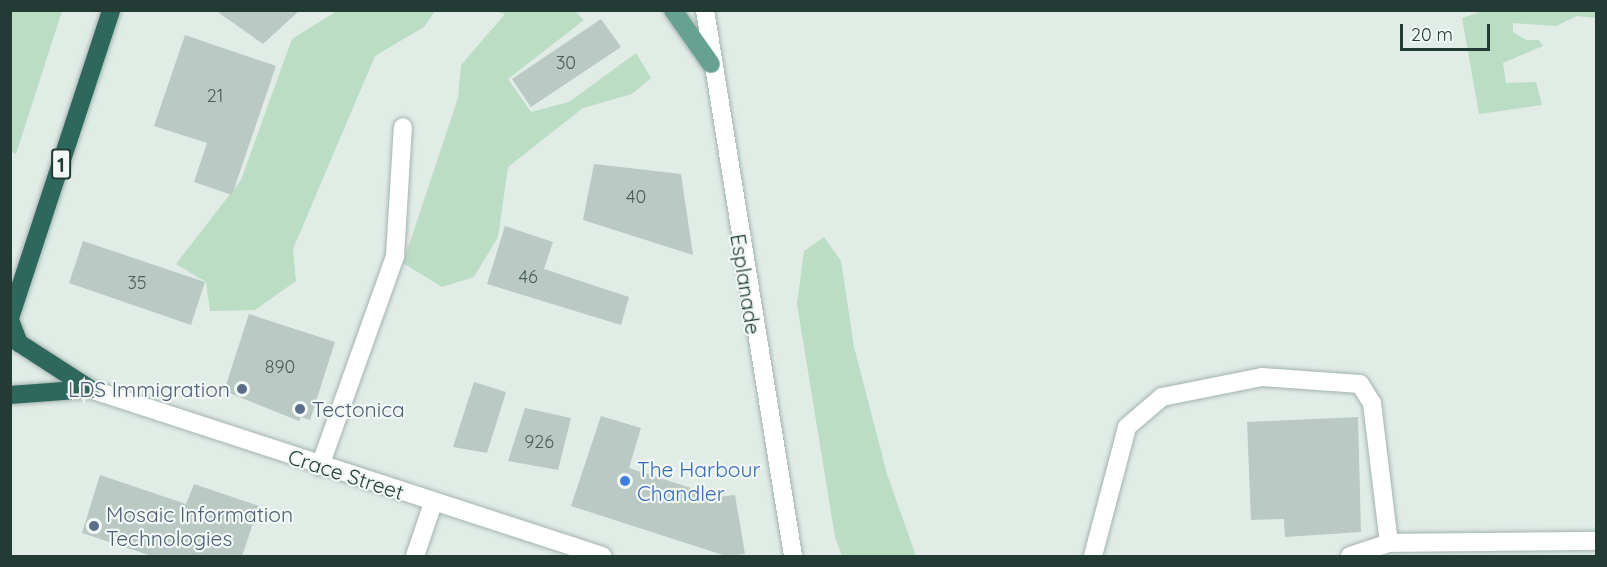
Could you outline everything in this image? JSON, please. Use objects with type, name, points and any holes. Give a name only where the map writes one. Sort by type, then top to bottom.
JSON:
[{"type":"highway","name":"1","points":[[10,319],[111,10]]},
{"type":"highway","points":[[10,319],[19,343],[90,388]]},
{"type":"highway","points":[[10,395],[90,388]]},
{"type":"main road","points":[[673,10],[711,64]]},
{"type":"street","name":"Esplanade","points":[[705,10],[711,64],[793,556]]},
{"type":"street","points":[[320,466],[395,256],[403,127]]},
{"type":"street","points":[[1093,556],[1127,427],[1162,397],[1262,377],[1360,384],[1371,403],[1389,543]]},
{"type":"street","name":"Crace Street","points":[[90,388],[320,466],[602,556]]},
{"type":"street","points":[[415,556],[433,503]]},
{"type":"street","points":[[1350,556],[1389,543],[1596,541]]},
{"type":"green space","points":[[11,11],[62,11],[16,154],[10,151]]},
{"type":"green space","points":[[337,11],[435,11],[424,27],[375,56],[293,249],[296,281],[255,310],[210,311],[206,282],[176,264],[241,180],[292,39]]},
{"type":"green space","points":[[495,11],[575,11],[584,20],[508,79],[531,112],[569,102],[636,53],[651,78],[632,94],[583,108],[508,167],[498,237],[474,277],[442,287],[403,263],[458,98],[461,65],[505,14]]},
{"type":"green space","points":[[1483,11],[1596,11],[1596,18],[1577,16],[1556,26],[1513,23],[1513,32],[1526,40],[1539,40],[1543,46],[1503,63],[1506,83],[1536,82],[1542,105],[1479,114],[1462,18]]},
{"type":"green space","points":[[824,237],[841,261],[854,347],[887,474],[916,556],[842,556],[835,537],[797,304],[804,251]]},
{"type":"building","points":[[215,10],[300,10],[263,44]]},
{"type":"building","points":[[601,19],[621,47],[531,107],[512,79]]},
{"type":"building","points":[[185,35],[276,66],[232,195],[194,182],[207,143],[154,126]]},
{"type":"building","points":[[594,164],[681,174],[693,255],[583,220]]},
{"type":"building","points":[[505,226],[553,242],[544,269],[629,297],[621,325],[487,284]]},
{"type":"building","points":[[83,241],[205,282],[191,325],[69,283]]},
{"type":"building","points":[[249,314],[335,342],[310,420],[301,417],[299,421],[224,391]]},
{"type":"building","points":[[474,382],[506,392],[487,453],[453,447]]},
{"type":"building","points":[[525,408],[571,418],[558,470],[508,461]]},
{"type":"building","name":"The Harbour Chandler","points":[[601,416],[641,428],[629,468],[719,497],[735,495],[745,554],[726,556],[571,506]]},
{"type":"building","points":[[1358,417],[1361,532],[1285,537],[1284,519],[1251,520],[1247,422]]},
{"type":"building","points":[[100,475],[186,504],[194,484],[259,506],[242,556],[152,556],[82,533]]},
{"type":"place","name":"LDS Immigration","points":[[242,389]]},
{"type":"place","name":"Tectonica","points":[[300,409]]},
{"type":"place","name":"The Harbour Chandler","points":[[625,481]]},
{"type":"place","name":"Mosaic Information Technologies","points":[[94,526]]}]
